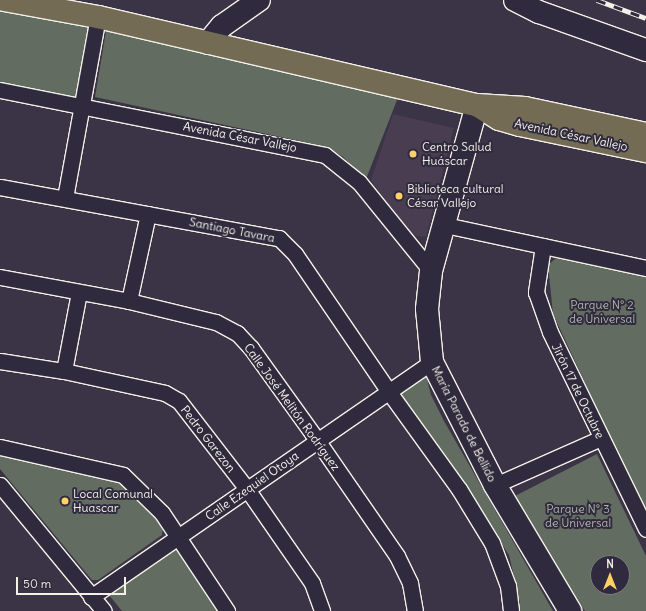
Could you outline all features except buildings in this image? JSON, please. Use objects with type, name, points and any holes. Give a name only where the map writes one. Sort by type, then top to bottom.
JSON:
[{"type":"main road","name":"Avenida César Vallejo","points":[[4,0],[98,17],[477,105],[501,104],[646,134]]},
{"type":"main road","name":"Avenida César Vallejo","points":[[477,105],[499,119],[520,125],[646,151]]},
{"type":"street","points":[[208,43],[222,26],[259,0]]},
{"type":"street","points":[[515,0],[539,12],[646,50]]},
{"type":"street","points":[[65,198],[80,104],[98,17]]},
{"type":"street","name":"Avenida César Vallejo","points":[[0,90],[80,104],[325,155],[359,182],[431,271]]},
{"type":"street","name":"María Parado de Bellido","points":[[477,105],[445,225],[431,271],[427,309],[432,362],[495,486],[570,611]]},
{"type":"street","name":"Santiago Tavara","points":[[0,187],[279,238],[295,254],[389,392],[459,489],[492,543],[508,586],[512,611]]},
{"type":"street","points":[[129,301],[148,214]]},
{"type":"street","points":[[445,225],[646,268]]},
{"type":"street","name":"Jirón 17 de Octubre","points":[[543,246],[536,292],[550,332],[601,438],[645,523]]},
{"type":"street","name":"Calle José Melitón Rodríguez","points":[[0,277],[129,301],[216,322],[237,333],[251,348],[317,440],[399,561],[410,583],[416,611]]},
{"type":"street","points":[[64,371],[79,292]]},
{"type":"street","name":"Pedro Garezon","points":[[0,361],[64,371],[165,393],[180,401],[247,489],[312,583],[322,611]]},
{"type":"street","name":"Calle Ezequiel Otoya","points":[[91,597],[432,362]]},
{"type":"street","points":[[495,486],[601,438]]},
{"type":"street","points":[[0,447],[123,474],[162,513],[177,538],[227,611]]},
{"type":"street","points":[[0,485],[104,611]]},
{"type":"shaded area","name":"Centro Salud Huáscar","points":[[393,114],[454,128],[426,237],[409,235],[371,180]]},
{"type":"green space","points":[[0,4],[90,22],[77,97],[0,85]]},
{"type":"green space","points":[[109,27],[399,95],[366,179],[343,157],[327,147],[95,97],[106,31]]},
{"type":"green space","name":"Parque Nº 2 de Universal","points":[[556,258],[646,274],[646,514],[553,314],[548,265]]},
{"type":"green space","points":[[426,375],[431,395],[444,421],[553,611],[519,611],[520,603],[509,555],[400,393]]},
{"type":"green space","points":[[0,453],[117,477],[154,511],[163,528],[162,535],[98,580],[92,580],[0,469]]},
{"type":"green space","name":"Parque Nº 3 de Universal","points":[[597,454],[646,556],[646,611],[585,611],[513,497]]},
{"type":"green space","points":[[177,546],[221,611],[122,611],[109,595]]},
{"type":"railway","points":[[597,0],[646,18]]},
{"type":"place","name":"Centro Salud Huáscar","points":[[413,154]]},
{"type":"place","name":"Biblioteca cultural César Vallejo","points":[[399,196]]},
{"type":"place","name":"Local Comunal Huascar","points":[[65,501]]}]
